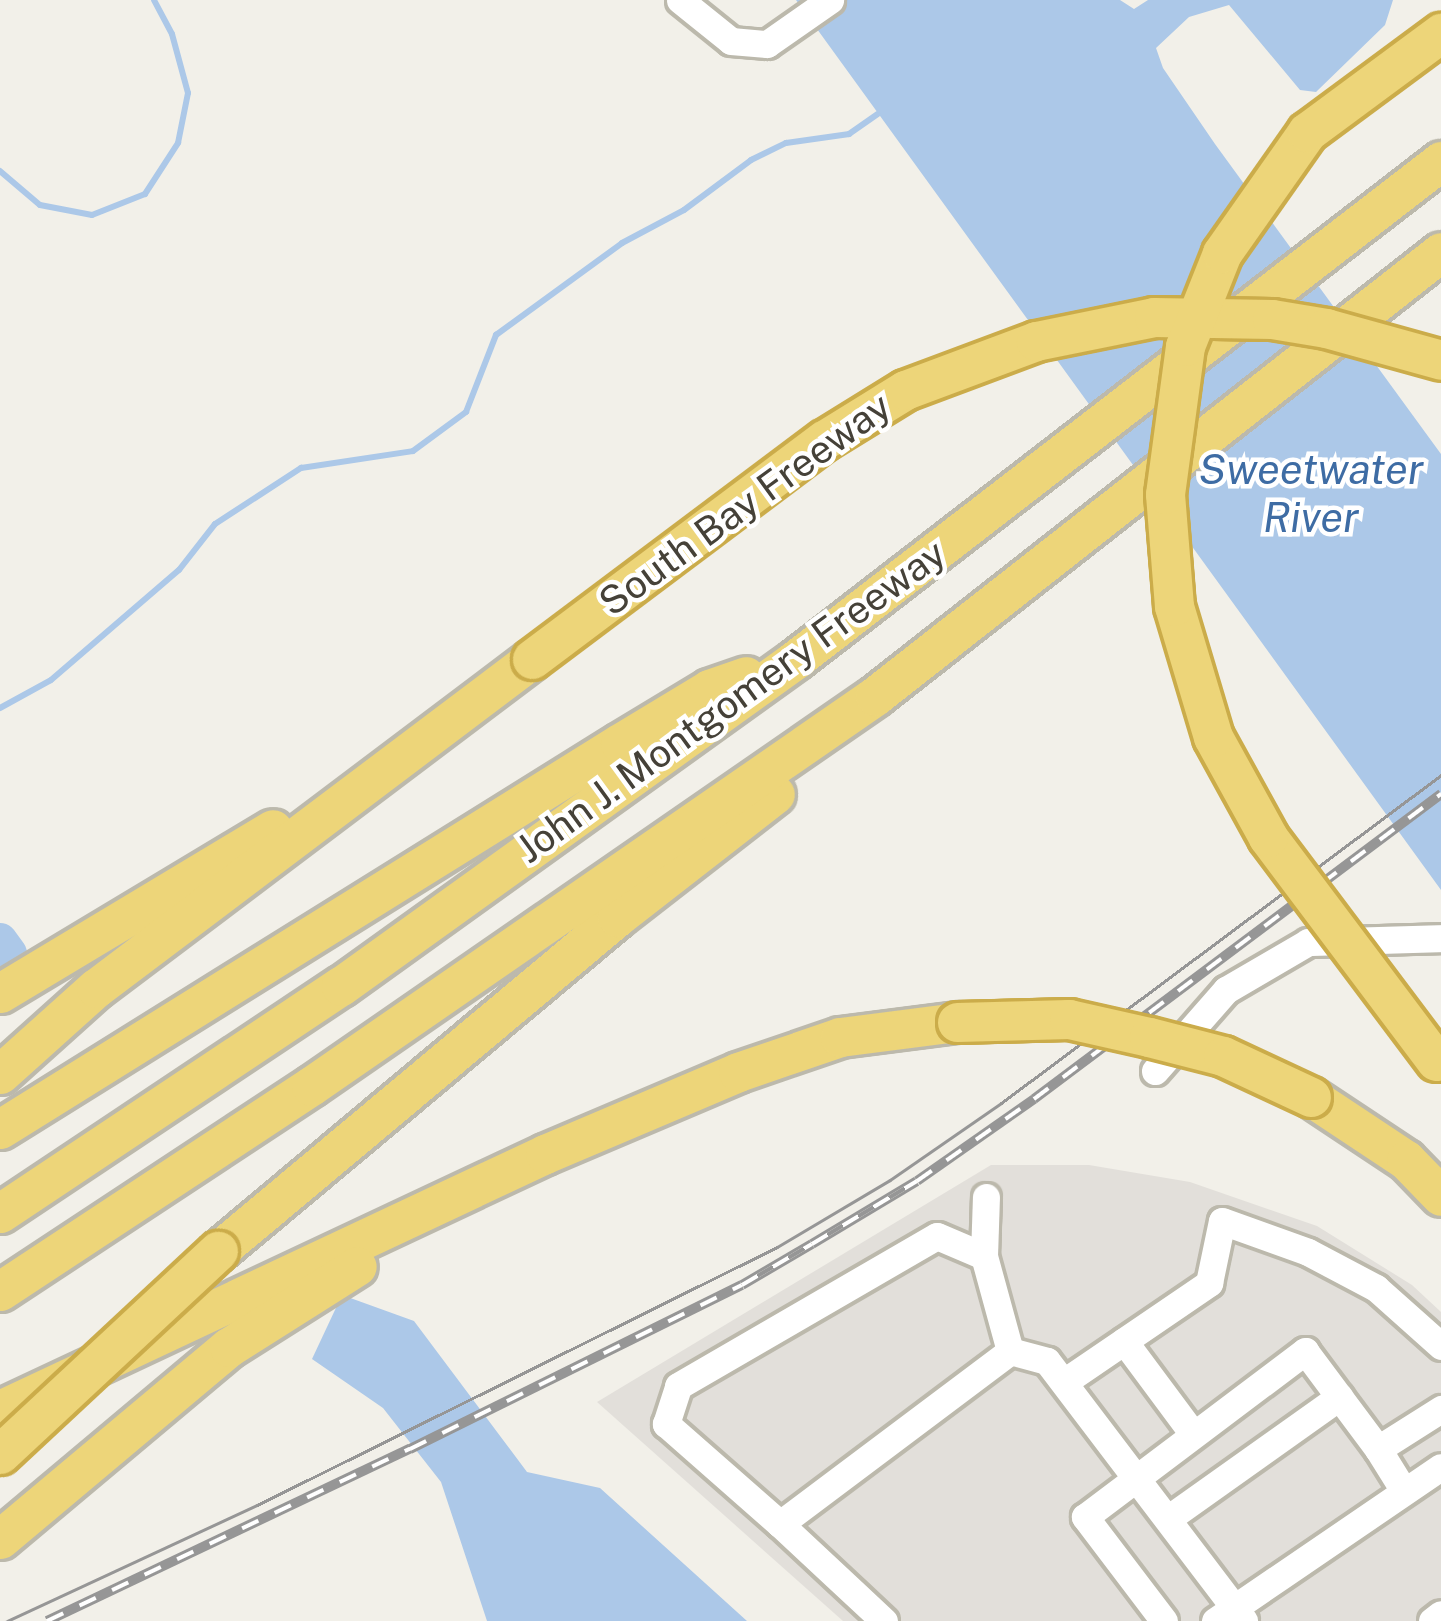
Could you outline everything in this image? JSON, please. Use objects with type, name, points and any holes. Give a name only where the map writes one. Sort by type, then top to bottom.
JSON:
[{"type":"highway","points":[[1438,1064],[1268,837],[1214,737],[1174,606],[1165,494],[1185,346],[1222,253],[1307,132],[1441,33]]},
{"type":"highway","name":"John J. Montgomery Freeway","points":[[0,1214],[341,986],[796,659],[1441,161]]},
{"type":"highway","name":"John J. Montgomery Freeway","points":[[0,1291],[311,1086],[874,696],[1088,533],[1430,260]]},
{"type":"highway","name":"South Bay Freeway","points":[[431,734],[824,440],[905,390],[1036,341],[1154,317],[1272,319],[1326,328],[1441,360]]},
{"type":"highway","points":[[0,1129],[709,689],[796,659]]},
{"type":"highway","points":[[0,1454],[218,1251],[617,917],[836,748],[874,696]]},
{"type":"highway","points":[[0,993],[431,734]]},
{"type":"highway","points":[[0,1074],[96,988],[431,734]]},
{"type":"highway","points":[[0,1410],[626,1119],[840,1037],[1005,1018],[1089,1024],[1223,1056],[1312,1097],[1406,1160],[1441,1196]]},
{"type":"highway","points":[[0,1539],[279,1311],[376,1255],[550,1170],[626,1119]]},
{"type":"street","points":[[680,0],[731,40],[767,44],[830,0]]},
{"type":"street","points":[[1155,1071],[1226,990],[1308,942],[1441,938]]},
{"type":"street","points":[[986,1197],[984,1256],[1010,1351],[1055,1372],[1169,1518],[1231,1616],[1441,1466]]},
{"type":"street","points":[[1055,1372],[1124,1341],[1209,1283],[1222,1221],[1308,1252],[1376,1288],[1441,1346]]},
{"type":"street","points":[[884,1621],[665,1424],[678,1386],[937,1236],[984,1256]]},
{"type":"street","points":[[1124,1341],[1192,1434]]},
{"type":"street","points":[[780,1524],[1010,1351]]},
{"type":"street","points":[[1164,1621],[1085,1517],[1305,1352],[1404,1491]]},
{"type":"street","points":[[1169,1518],[1339,1397]]},
{"type":"street","points":[[1378,1449],[1441,1409]]},
{"type":"street","points":[[1432,1621],[1441,1614]]},
{"type":"shaded area","points":[[991,1165],[1089,1165],[1190,1182],[1317,1226],[1412,1285],[1441,1312],[1441,1621],[843,1621],[597,1402]]},
{"type":"water","name":"Sweetwater River","points":[[796,0],[1120,0],[1134,9],[1148,0],[1393,0],[1385,25],[1316,92],[1300,90],[1229,5],[1189,17],[1156,48],[1163,68],[1215,144],[1441,454],[1441,890]]},
{"type":"water","points":[[342,1295],[414,1321],[527,1472],[600,1488],[747,1621],[487,1621],[441,1482],[383,1408],[312,1359]]},
{"type":"waterway","points":[[0,171],[40,205],[92,215],[145,194],[178,143],[188,93],[172,34],[154,0]]},
{"type":"waterway","points":[[0,708],[51,680],[179,570],[215,524],[301,468],[413,451],[466,412],[496,335],[622,243],[684,210],[751,160],[786,143],[849,134],[878,114]]},
{"type":"waterway","points":[[0,939],[10,953]]},
{"type":"tram line","points":[[7,1621],[257,1505],[777,1247],[890,1180],[1001,1103],[1441,775]]},
{"type":"railway","points":[[47,1621],[410,1449],[742,1285],[812,1244],[917,1181],[1034,1099],[1441,794]]}]
